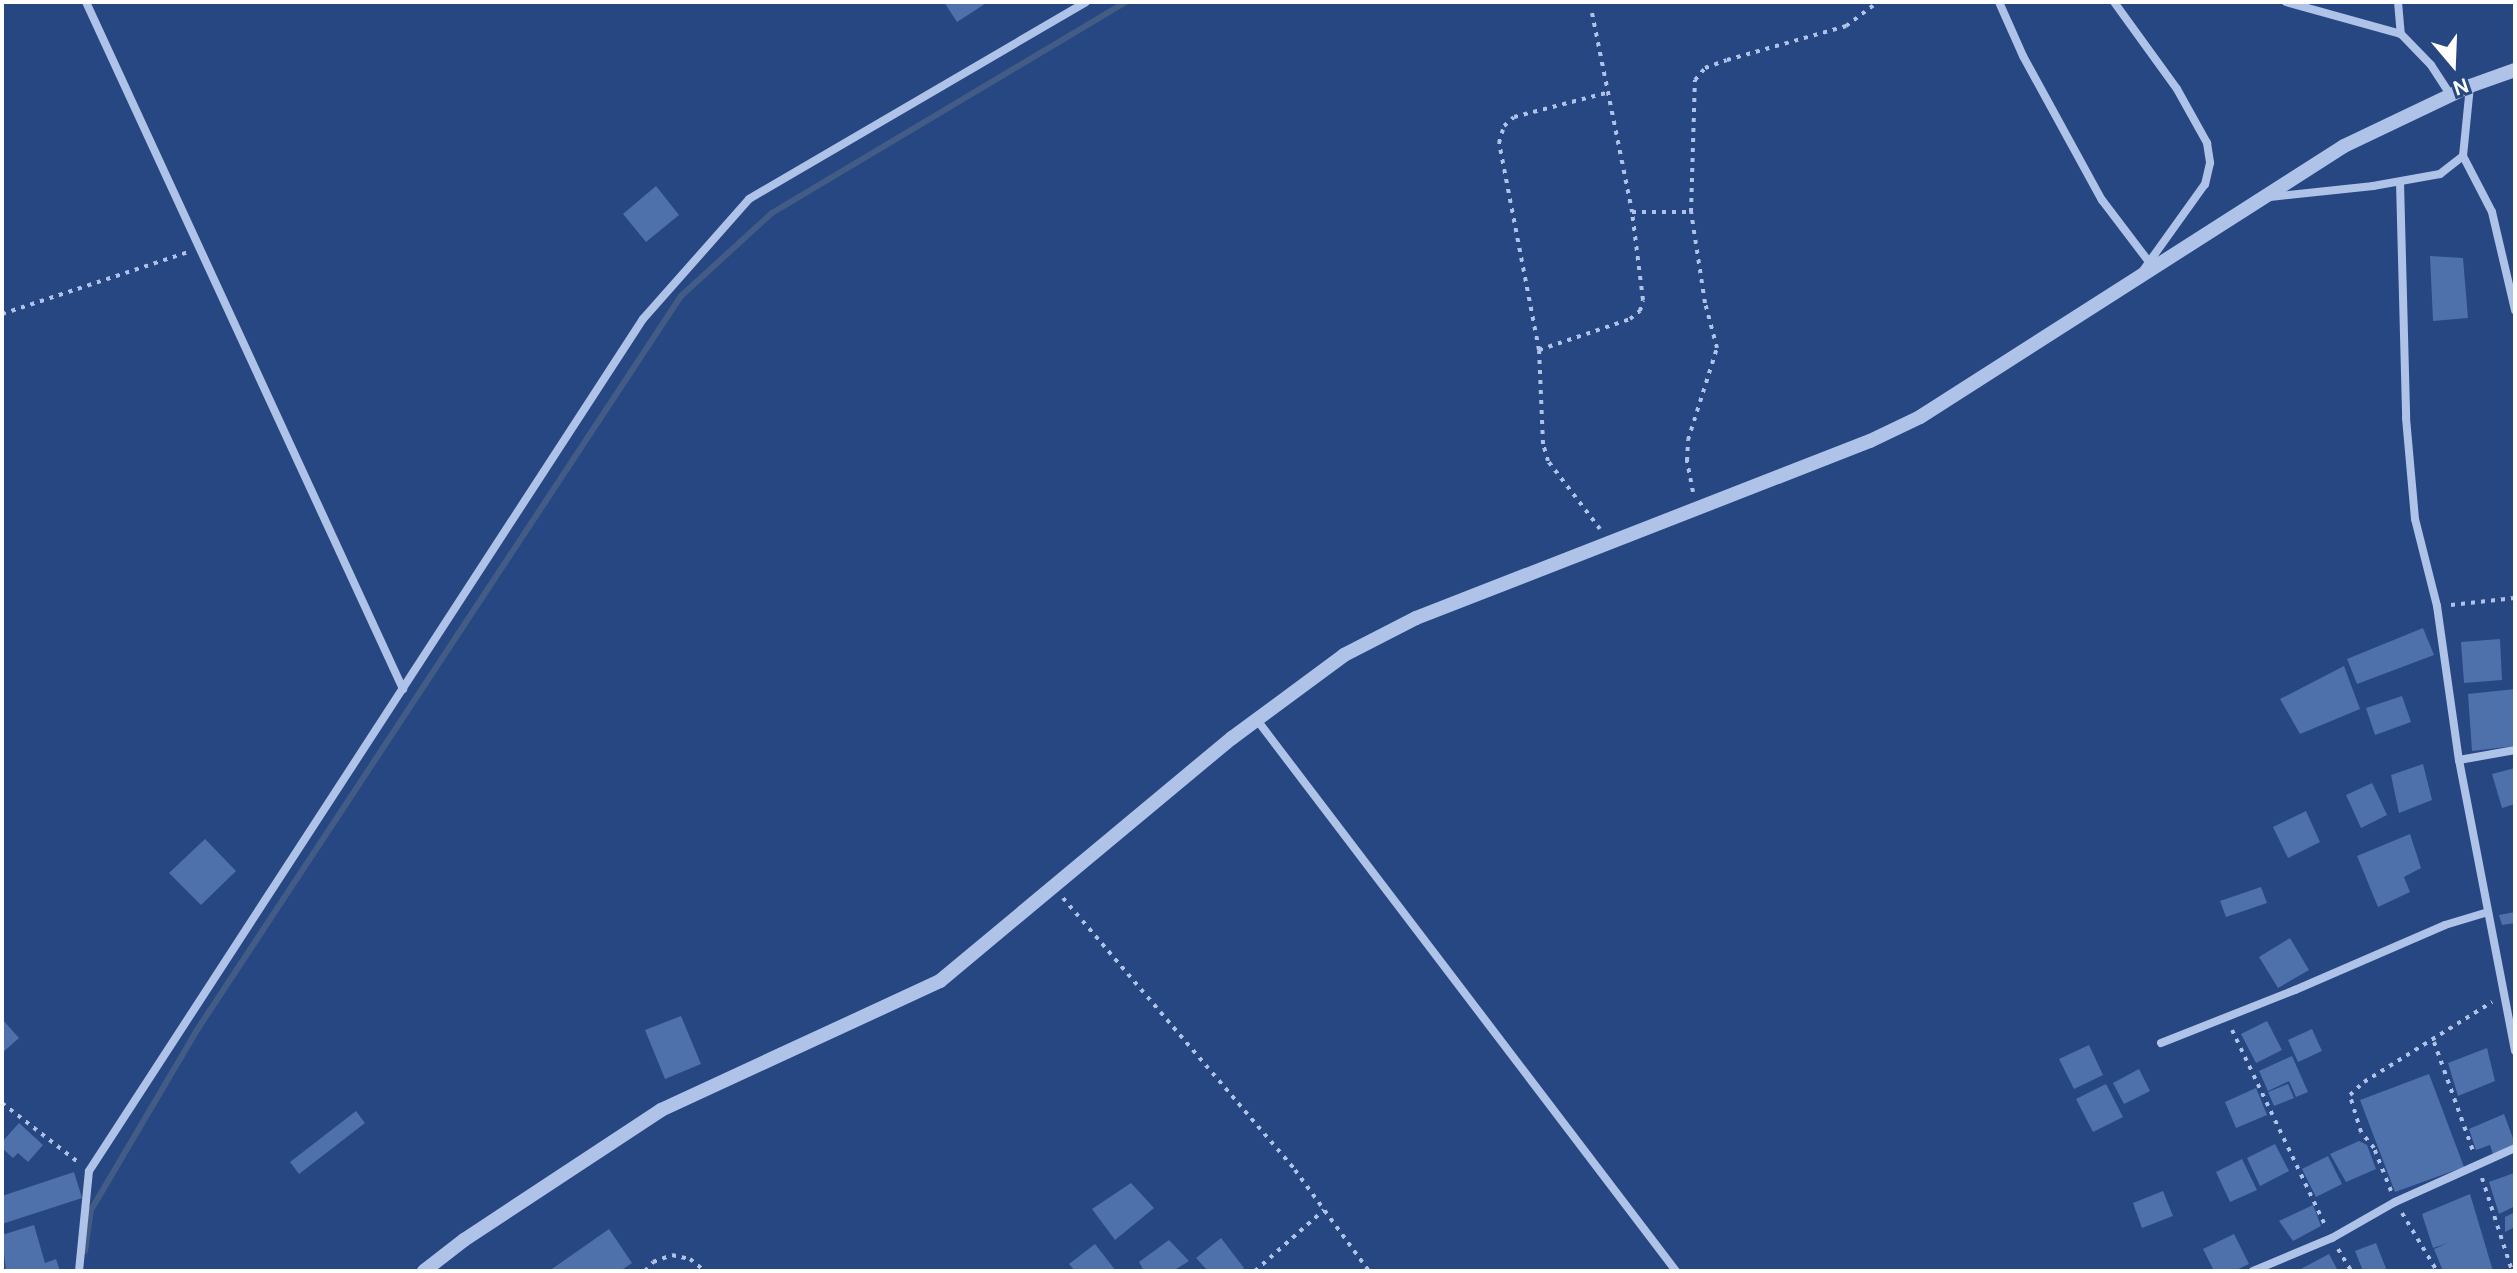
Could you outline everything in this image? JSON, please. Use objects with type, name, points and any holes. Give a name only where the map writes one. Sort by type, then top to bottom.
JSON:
[{"type":"street","points":[[86,2],[403,689]]},
{"type":"street","points":[[79,1271],[89,1171],[643,319],[749,199],[1086,2]]},
{"type":"street","points":[[1999,2],[2023,56],[2102,200],[2149,262]]},
{"type":"street","points":[[2114,2],[2177,89],[2207,143],[2210,163],[2205,184],[2135,283]]},
{"type":"street","points":[[2286,2],[2401,34],[2431,65],[2451,96]]},
{"type":"street","points":[[2398,2],[2401,34]]},
{"type":"street","points":[[424,1271],[464,1240],[661,1110],[940,981],[1257,720],[1344,655],[1416,618],[1696,506],[1870,441],[1920,417],[2135,283],[2257,198],[2344,146],[2470,86],[2515,70]]},
{"type":"street","points":[[2470,86],[2463,156],[2492,212],[2515,310]]},
{"type":"street","points":[[2257,198],[2400,182],[2440,174],[2463,156]]},
{"type":"street","points":[[2400,182],[2406,418],[2415,519],[2437,606],[2459,760],[2515,1051]]},
{"type":"street","points":[[1257,720],[1676,1271]]},
{"type":"street","points":[[2459,760],[2515,750]]},
{"type":"street","points":[[2161,1043],[2445,925],[2488,912]]},
{"type":"street","points":[[2253,1271],[2332,1238],[2395,1202],[2515,1148]]},
{"type":"path","points":[[1696,506],[1687,461],[1688,440],[1717,348],[1705,303],[1691,212],[1695,80],[1705,68],[1846,26],[1878,2]]},
{"type":"path","points":[[1539,350],[1630,319],[1640,311],[1643,300],[1632,212],[1592,13]]},
{"type":"path","points":[[1606,93],[1514,117],[1504,126],[1499,143],[1539,350],[1541,429],[1548,461],[1609,540]]},
{"type":"path","points":[[1632,212],[1691,212]]},
{"type":"path","points":[[2,314],[201,247]]},
{"type":"path","points":[[2437,606],[2515,598]]},
{"type":"path","points":[[1053,888],[1173,1026],[1324,1210],[1369,1271]]},
{"type":"path","points":[[2437,1271],[2395,1202],[2374,1148],[2361,1132],[2350,1095],[2364,1082],[2434,1041],[2504,994]]},
{"type":"path","points":[[2226,1018],[2302,1184],[2351,1271]]},
{"type":"path","points":[[2434,1041],[2512,1271]]},
{"type":"path","points":[[2,1103],[89,1171]]},
{"type":"path","points":[[1255,1271],[1324,1210]]},
{"type":"path","points":[[645,1271],[653,1262],[672,1255],[690,1259],[705,1271]]},
{"type":"building","points":[[944,2],[988,2],[957,22]]},
{"type":"building","points":[[656,186],[679,215],[646,242],[623,214]]},
{"type":"building","points":[[2430,256],[2463,258],[2468,318],[2433,321]]},
{"type":"building","points":[[2423,628],[2434,655],[2357,684],[2347,659]]},
{"type":"building","points":[[2500,639],[2502,680],[2464,683],[2461,642]]},
{"type":"building","points":[[2344,666],[2360,709],[2300,734],[2280,699]]},
{"type":"building","points":[[2515,689],[2515,746],[2472,751],[2468,694]]},
{"type":"building","points":[[2402,696],[2411,722],[2375,735],[2366,708]]},
{"type":"building","points":[[2423,764],[2432,800],[2399,813],[2391,775]]},
{"type":"building","points":[[2515,768],[2515,804],[2502,808],[2492,774]]},
{"type":"building","points":[[2372,783],[2387,815],[2361,828],[2346,795]]},
{"type":"building","points":[[2306,811],[2320,842],[2288,858],[2273,827]]},
{"type":"building","points":[[2410,834],[2421,868],[2404,877],[2410,892],[2378,907],[2357,856]]},
{"type":"building","points":[[205,839],[236,871],[201,905],[169,873]]},
{"type":"building","points":[[2261,887],[2267,903],[2226,917],[2220,901]]},
{"type":"building","points":[[2515,912],[2515,923],[2502,925],[2499,915]]},
{"type":"building","points":[[2290,938],[2309,970],[2278,988],[2259,957]]},
{"type":"building","points":[[681,1016],[701,1064],[665,1079],[645,1030]]},
{"type":"building","points":[[2,1019],[19,1038],[2,1053]]},
{"type":"building","points":[[2267,1021],[2282,1050],[2256,1063],[2241,1034]]},
{"type":"building","points":[[2312,1029],[2322,1051],[2298,1062],[2288,1040]]},
{"type":"building","points":[[2089,1045],[2103,1075],[2074,1089],[2059,1059]]},
{"type":"building","points":[[2487,1048],[2495,1081],[2458,1096],[2448,1063]]},
{"type":"building","points":[[2292,1056],[2308,1092],[2296,1097],[2289,1081],[2268,1091],[2259,1071]]},
{"type":"building","points":[[2139,1069],[2150,1091],[2124,1104],[2113,1083]]},
{"type":"building","points":[[2429,1074],[2464,1167],[2395,1192],[2360,1100]]},
{"type":"building","points":[[2106,1084],[2123,1117],[2093,1132],[2076,1099]]},
{"type":"building","points":[[2288,1084],[2294,1098],[2274,1106],[2268,1092]]},
{"type":"building","points":[[2256,1088],[2267,1115],[2236,1128],[2225,1102]]},
{"type":"building","points":[[356,1111],[365,1123],[299,1174],[290,1162]]},
{"type":"building","points":[[2504,1114],[2515,1144],[2493,1154],[2490,1145],[2476,1150],[2469,1129]]},
{"type":"building","points":[[19,1123],[43,1145],[28,1162],[18,1153],[13,1158],[2,1148],[2,1142]]},
{"type":"building","points":[[2359,1141],[2367,1145],[2376,1169],[2346,1182],[2330,1154]]},
{"type":"building","points":[[2275,1144],[2289,1171],[2260,1186],[2247,1158]]},
{"type":"building","points":[[2328,1156],[2342,1184],[2316,1197],[2302,1169]]},
{"type":"building","points":[[2242,1159],[2257,1190],[2230,1202],[2216,1172]]},
{"type":"building","points":[[74,1172],[82,1198],[2,1224],[2,1196]]},
{"type":"building","points":[[2514,1173],[2515,1206],[2499,1214],[2489,1182]]},
{"type":"building","points":[[1131,1183],[1154,1208],[1115,1240],[1092,1209]]},
{"type":"building","points":[[2163,1191],[2173,1216],[2142,1228],[2133,1203]]},
{"type":"building","points":[[2470,1194],[2493,1271],[2443,1271],[2434,1249],[2448,1243],[2433,1248],[2422,1214]]},
{"type":"building","points":[[2313,1205],[2321,1226],[2293,1241],[2279,1221]]},
{"type":"building","points":[[2515,1212],[2515,1227],[2505,1232],[2505,1217]]},
{"type":"building","points":[[34,1225],[45,1263],[56,1259],[60,1271],[6,1271],[2,1235]]},
{"type":"building","points":[[609,1229],[632,1263],[620,1271],[549,1271]]},
{"type":"building","points":[[2234,1234],[2249,1264],[2234,1271],[2214,1271],[2203,1249]]},
{"type":"building","points":[[1221,1238],[1244,1268],[1241,1271],[1208,1271],[1196,1258]]},
{"type":"building","points":[[1169,1240],[1189,1261],[1173,1271],[1144,1271],[1139,1262]]},
{"type":"building","points":[[2376,1243],[2387,1271],[2363,1271],[2355,1251]]},
{"type":"building","points":[[1095,1244],[1116,1271],[1075,1271],[1069,1264]]},
{"type":"building","points":[[2329,1254],[2338,1271],[2297,1271]]},
{"type":"waterway","points":[[85,1251],[91,1210],[197,1030],[681,296],[772,213],[1126,2]]}]
